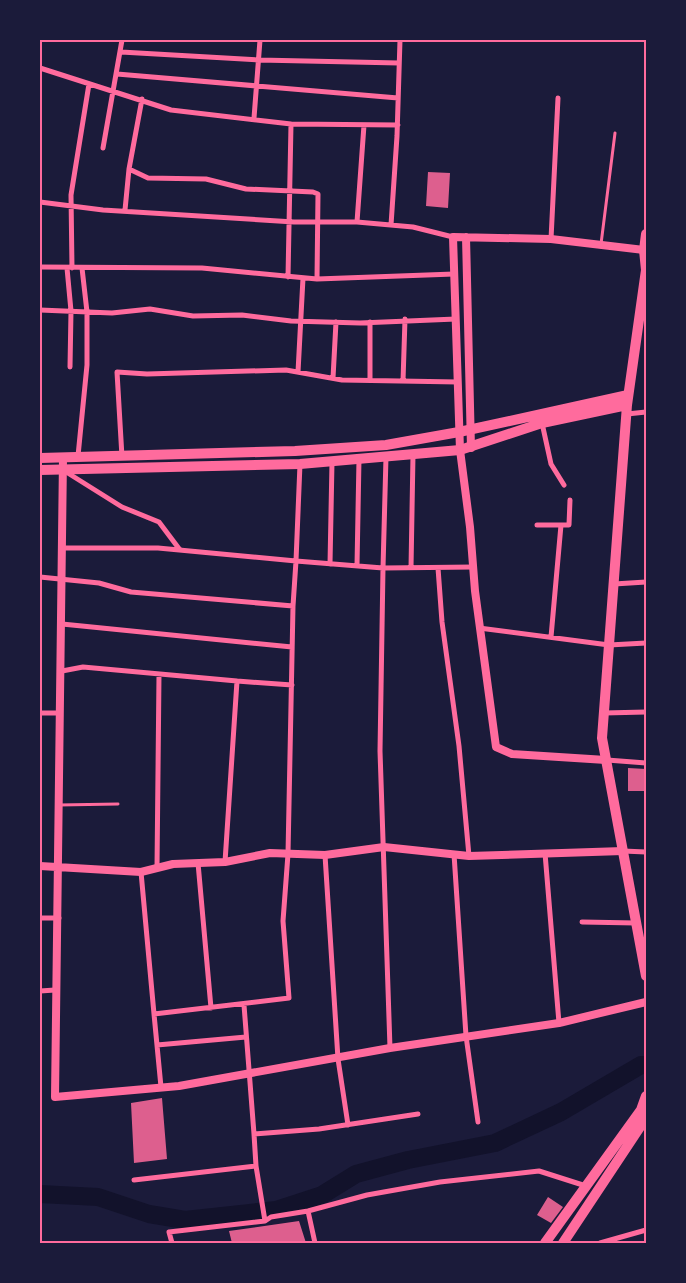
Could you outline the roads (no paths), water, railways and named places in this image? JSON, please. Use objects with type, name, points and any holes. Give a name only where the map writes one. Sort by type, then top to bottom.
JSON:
[{"type":"highway","points":[[646,234],[644,250],[646,270],[641,328],[627,405],[602,738],[646,976]]},
{"type":"highway","points":[[40,458],[296,451],[386,445],[470,429],[627,405]]},
{"type":"highway","points":[[40,470],[300,464],[460,450],[471,448],[542,423],[627,405]]},
{"type":"highway","points":[[545,1243],[587,1187],[640,1110],[646,1096]]},
{"type":"highway","points":[[564,1243],[646,1118]]},
{"type":"street","points":[[102,148],[122,40]]},
{"type":"street","points":[[254,118],[260,40]]},
{"type":"street","points":[[391,225],[398,125],[400,40]]},
{"type":"street","points":[[121,52],[259,60],[399,64]]},
{"type":"street","points":[[40,68],[113,92],[142,99],[171,110],[254,118],[291,124],[398,125]]},
{"type":"street","points":[[117,74],[398,98]]},
{"type":"street","points":[[70,367],[71,311],[69,268],[71,205],[89,84]]},
{"type":"street","points":[[551,239],[558,98]]},
{"type":"street","points":[[125,210],[129,169],[142,99]]},
{"type":"street","points":[[288,277],[291,124]]},
{"type":"street","points":[[357,222],[364,125]]},
{"type":"street","points":[[129,169],[148,178],[206,179],[246,189],[290,190],[318,194],[317,280]]},
{"type":"street","points":[[40,202],[104,210],[290,222],[318,220],[357,222],[413,227],[453,237],[551,239],[644,250]]},
{"type":"street","points":[[453,237],[460,450],[479,628],[496,747],[512,754],[646,763]]},
{"type":"street","points":[[466,238],[471,448]]},
{"type":"street","points":[[40,267],[202,268],[317,280],[454,274]]},
{"type":"street","points":[[78,458],[87,378],[87,312],[82,268]]},
{"type":"street","points":[[298,372],[303,278]]},
{"type":"street","points":[[40,310],[87,312],[150,309],[193,316],[242,315],[302,321],[336,322],[456,319]]},
{"type":"street","points":[[403,381],[405,319]]},
{"type":"street","points":[[333,378],[336,322]]},
{"type":"street","points":[[370,322],[370,380]]},
{"type":"street","points":[[122,457],[117,372],[147,374],[286,370],[333,378],[458,382]]},
{"type":"street","points":[[627,405],[646,412]]},
{"type":"street","points":[[542,423],[551,464],[564,486]]},
{"type":"street","points":[[411,568],[413,455]]},
{"type":"street","points":[[386,457],[380,751],[390,1048]]},
{"type":"street","points":[[63,458],[61,548],[62,671],[58,805],[59,867],[55,990],[55,1096],[179,1086],[249,1072],[338,1059],[390,1048],[559,1023],[646,1002]]},
{"type":"street","points":[[357,566],[359,459]]},
{"type":"street","points":[[330,564],[332,462]]},
{"type":"street","points":[[154,1014],[244,1005],[289,998],[283,921],[288,854],[293,606],[300,464]]},
{"type":"street","points":[[63,470],[122,507],[159,522],[180,550]]},
{"type":"street","points":[[537,525],[561,526],[569,524],[570,500]]},
{"type":"street","points":[[551,637],[561,526]]},
{"type":"street","points":[[61,548],[158,548],[384,568],[473,566]]},
{"type":"street","points":[[438,568],[442,622],[459,746],[469,856]]},
{"type":"street","points":[[40,577],[99,583],[131,592],[293,606]]},
{"type":"street","points":[[614,584],[646,582]]},
{"type":"street","points":[[62,624],[292,647]]},
{"type":"street","points":[[479,628],[609,645],[646,643]]},
{"type":"street","points":[[62,671],[83,668],[292,685]]},
{"type":"street","points":[[157,868],[160,674]]},
{"type":"street","points":[[225,862],[237,681]]},
{"type":"street","points":[[604,713],[646,712]]},
{"type":"street","points":[[40,713],[60,713]]},
{"type":"street","points":[[40,866],[141,872],[173,864],[225,862],[270,853],[325,855],[384,847],[469,856],[623,851],[646,852]]},
{"type":"street","points":[[545,853],[559,1023]]},
{"type":"street","points":[[454,854],[466,1036],[478,1122]]},
{"type":"street","points":[[325,855],[338,1059],[348,1124]]},
{"type":"street","points":[[198,863],[211,1008]]},
{"type":"street","points":[[141,872],[161,1087]]},
{"type":"street","points":[[40,918],[58,918]]},
{"type":"street","points":[[582,922],[636,923]]},
{"type":"street","points":[[40,991],[55,990]]},
{"type":"street","points":[[244,1005],[256,1166],[265,1221]]},
{"type":"street","points":[[157,1045],[246,1037]]},
{"type":"street","points":[[254,1134],[418,1114]]},
{"type":"street","points":[[134,1180],[256,1166]]},
{"type":"street","points":[[172,1243],[169,1232],[265,1221],[271,1217],[308,1211],[367,1195],[440,1182],[539,1171],[587,1187]]},
{"type":"street","points":[[308,1211],[315,1243]]},
{"type":"street","points":[[600,1243],[646,1230]]},
{"type":"lane","points":[[601,244],[615,133]]},
{"type":"lane","points":[[58,805],[118,804]]},
{"type":"waterway","points":[[40,1194],[98,1197],[149,1214],[185,1220],[276,1210],[322,1195],[356,1174],[408,1160],[495,1143],[561,1112],[641,1065],[646,1065]]}]
